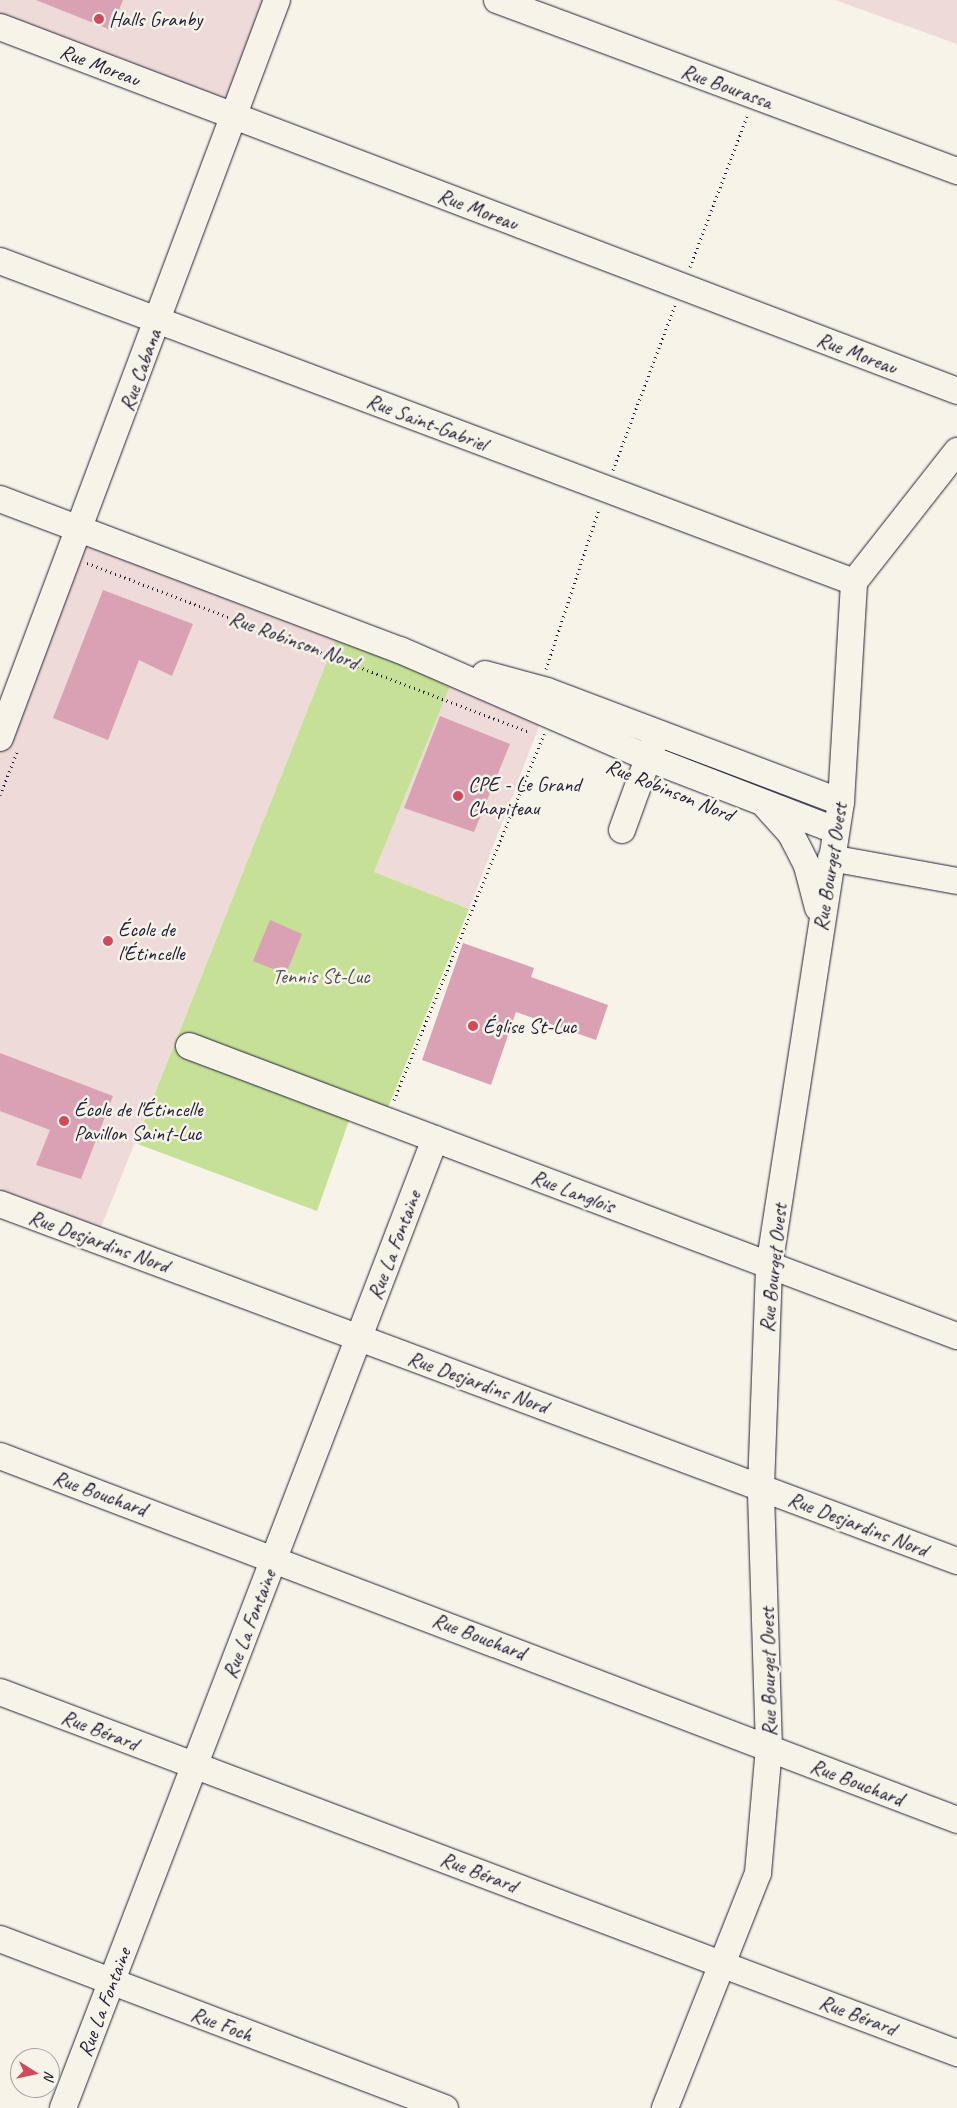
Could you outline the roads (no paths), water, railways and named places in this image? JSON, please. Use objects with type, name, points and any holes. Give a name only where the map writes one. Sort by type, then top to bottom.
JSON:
[{"type":"street","name":"Rue Cabana","points":[[0,737],[70,557],[277,0]]},
{"type":"street","name":"Rue Bourassa","points":[[497,0],[957,171]]},
{"type":"street","name":"Rue Moreau","points":[[0,27],[957,391]]},
{"type":"street","name":"Rue Saint-Gabriel","points":[[0,262],[854,582]]},
{"type":"street","points":[[854,582],[957,451]]},
{"type":"street","name":"Rue Robinson Nord","points":[[0,499],[400,650],[547,691],[762,802],[835,830]]},
{"type":"street","name":"Rue Bourget Ouest","points":[[665,2108],[758,1873],[769,1748],[761,1487],[769,1267],[821,919],[841,802],[854,582]]},
{"type":"street","name":"Rue Robinson Nord","points":[[400,650],[548,732],[652,746],[841,802]]},
{"type":"street","points":[[622,830],[652,746]]},
{"type":"street","points":[[762,802],[791,834],[807,866],[821,919]]},
{"type":"street","points":[[831,858],[957,881]]},
{"type":"street","name":"Rue Langlois","points":[[189,1046],[769,1267],[957,1336]]},
{"type":"street","name":"Rue La Fontaine","points":[[64,2108],[435,1139]]},
{"type":"street","name":"Rue Desjardins Nord","points":[[0,1204],[957,1561]]},
{"type":"street","name":"Rue Bouchard","points":[[0,1456],[275,1557],[957,1820]]},
{"type":"street","name":"Rue Bérard","points":[[0,1692],[957,2053]]},
{"type":"street","name":"Rue Foch","points":[[0,1939],[445,2108]]},
{"type":"place","name":"Halls Granby","points":[[99,19]]},
{"type":"place","name":"CPE - Le Grand Chapiteau","points":[[458,796]]},
{"type":"place","name":"École de l'Étincelle","points":[[108,941]]},
{"type":"place","name":"Église St-Luc","points":[[473,1026]]},
{"type":"place","name":"École de l'Étincelle Pavillon Saint-Luc","points":[[64,1121]]},
{"type":"park label","name":"Tennis St-Luc","points":[[321,976]]}]
